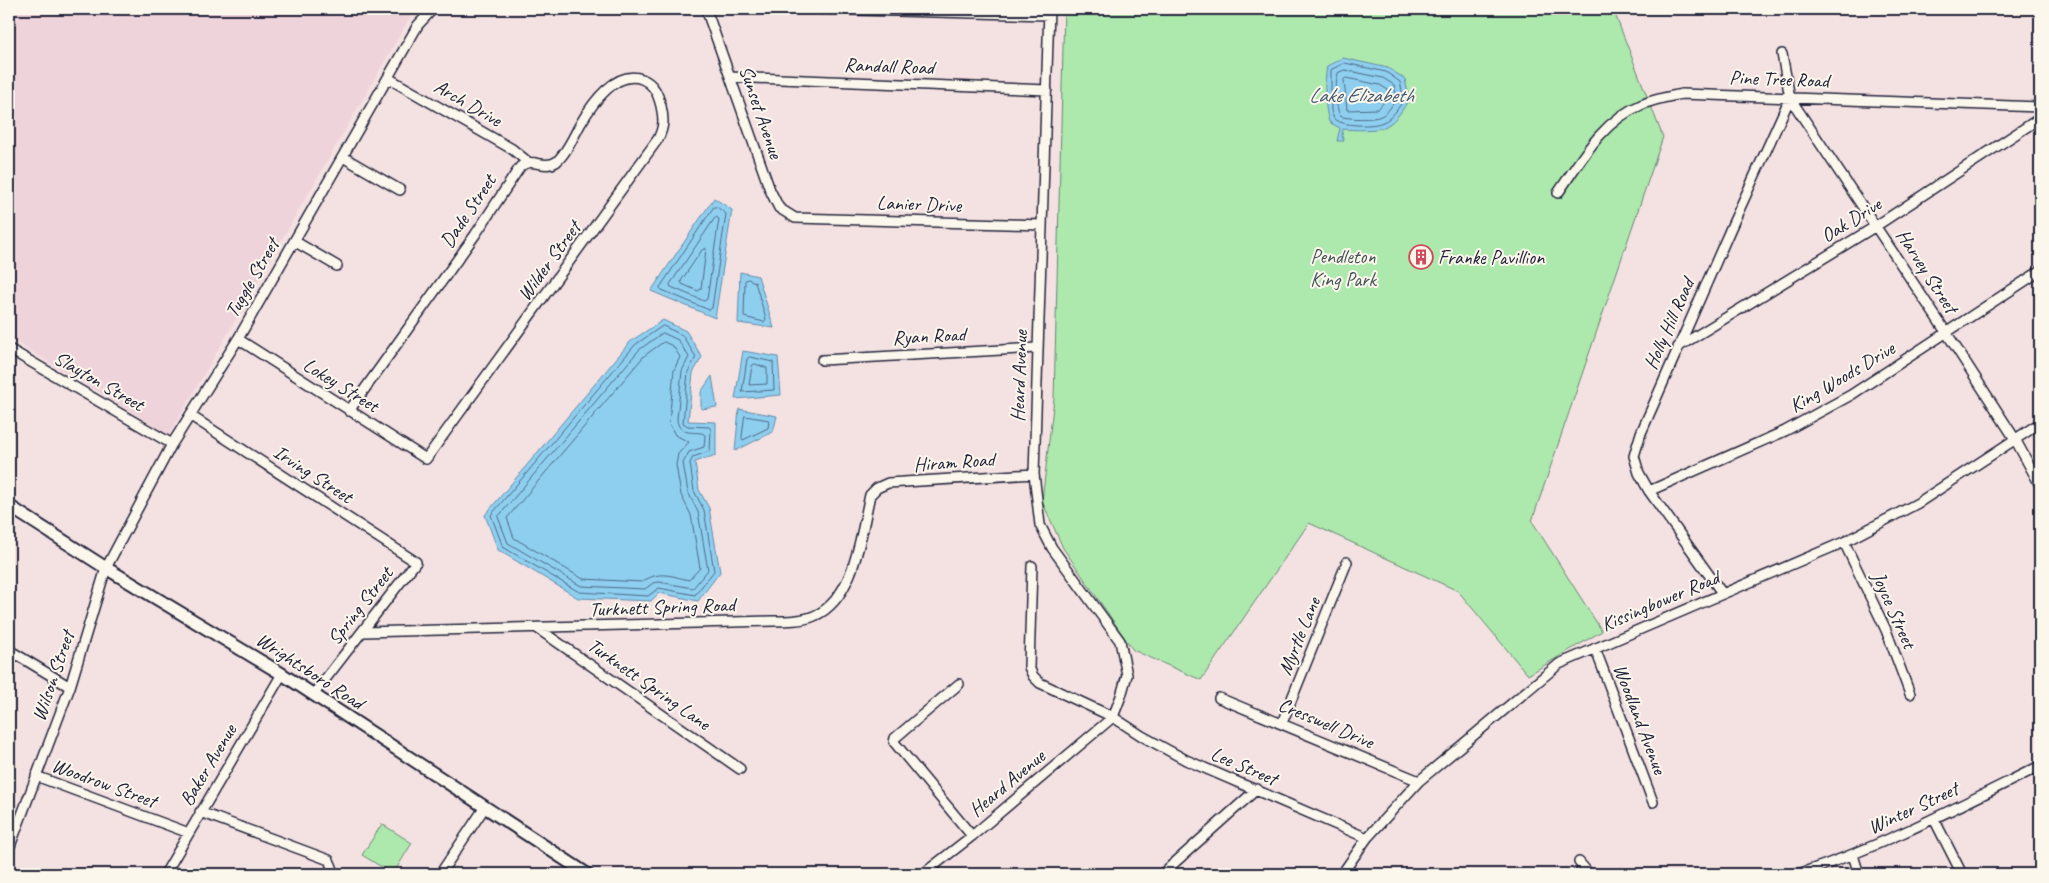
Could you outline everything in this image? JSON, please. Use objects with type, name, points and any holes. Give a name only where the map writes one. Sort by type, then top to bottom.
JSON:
[{"type":"main road","name":"Wrightsboro Road","points":[[9,506],[106,568],[282,674],[587,874]]},
{"type":"street","name":"Tuggle Street","points":[[106,568],[172,444],[238,339],[420,22],[433,9]]},
{"type":"street","name":"Sunset Avenue","points":[[706,9],[770,190],[779,208],[795,218]]},
{"type":"street","points":[[817,9],[1049,12]]},
{"type":"street","name":"Heard Avenue","points":[[923,874],[972,836],[1113,717],[1127,675],[1120,641],[1052,548],[1040,524],[1034,474],[1049,12]]},
{"type":"street","points":[[1782,54],[1790,98]]},
{"type":"street","name":"Randall Road","points":[[730,77],[1046,90]]},
{"type":"street","name":"Arch Drive","points":[[388,78],[512,149],[528,162]]},
{"type":"street","name":"Wilder Street","points":[[426,459],[658,139],[664,122],[659,95],[649,83],[642,79],[623,78],[610,87],[591,108],[564,152],[555,163],[546,165],[528,162]]},
{"type":"street","name":"Pine Tree Road","points":[[1558,193],[1597,138],[1616,120],[1640,105],[1682,94],[2040,107]]},
{"type":"street","name":"Harvey Street","points":[[1790,98],[1946,332],[2015,439],[2040,485]]},
{"type":"street","name":"Holly Hill Road","points":[[1722,593],[1649,491],[1639,473],[1634,456],[1641,433],[1678,347],[1790,98]]},
{"type":"street","name":"Oak Drive","points":[[1678,347],[1876,226],[2040,118]]},
{"type":"street","points":[[342,157],[400,190]]},
{"type":"street","name":"Dade Street","points":[[349,411],[475,235],[515,172],[524,163],[528,162]]},
{"type":"street","name":"Lanier Drive","points":[[795,218],[1041,225]]},
{"type":"street","points":[[294,242],[337,266]]},
{"type":"street","name":"King Woods Drive","points":[[1649,491],[1785,431],[1850,395],[2040,271]]},
{"type":"street","name":"Lokey Street","points":[[238,339],[426,459]]},
{"type":"street","name":"Ryan Road","points":[[822,360],[1038,348]]},
{"type":"street","name":"Slayton Street","points":[[9,351],[172,444]]},
{"type":"street","name":"Irving Street","points":[[191,416],[416,562]]},
{"type":"street","name":"Kissingbower Road","points":[[1344,871],[1367,838],[1419,781],[1559,664],[1844,542],[1918,503],[2040,423]]},
{"type":"street","name":"Hiram Road","points":[[877,488],[888,484],[1034,474]]},
{"type":"street","name":"Turknett Spring Road","points":[[363,632],[779,621],[814,616],[834,603],[848,580],[870,495],[877,488]]},
{"type":"street","name":"Joyce Street","points":[[1844,542],[1886,630],[1910,694]]},
{"type":"street","name":"Spring Street","points":[[313,696],[416,562]]},
{"type":"street","name":"Myrtle Lane","points":[[1282,723],[1347,562]]},
{"type":"street","points":[[1032,566],[1028,667],[1040,683],[1113,717]]},
{"type":"street","name":"Wilson Street","points":[[9,849],[70,688],[106,568]]},
{"type":"street","name":"Turknett Spring Lane","points":[[537,628],[740,769]]},
{"type":"street","name":"Woodland Avenue","points":[[1595,648],[1653,802]]},
{"type":"street","points":[[9,650],[70,688]]},
{"type":"street","name":"Baker Avenue","points":[[164,874],[282,674]]},
{"type":"street","points":[[959,684],[895,738],[894,742],[972,836]]},
{"type":"street","name":"Cresswell Drive","points":[[1219,698],[1419,781]]},
{"type":"street","name":"Lee Street","points":[[1113,717],[1142,736],[1186,760],[1367,838]]},
{"type":"street","name":"Winter Street","points":[[1798,874],[1853,855],[1934,819],[2040,766]]},
{"type":"street","name":"Woodrow Street","points":[[36,776],[188,832]]},
{"type":"street","points":[[1162,874],[1257,789]]},
{"type":"street","points":[[440,874],[485,807]]},
{"type":"street","points":[[200,812],[329,860],[332,867],[327,874]]},
{"type":"street","points":[[1934,819],[1962,874]]},
{"type":"street","points":[[1853,855],[1859,874]]},
{"type":"street","points":[[1579,862],[1589,874]]},
{"type":"street","points":[[1344,871],[1354,874]]},
{"type":"shaded area","points":[[9,9],[415,9],[169,435],[9,338]]},
{"type":"green space","name":"Pendleton King Park","points":[[1064,9],[1613,9],[1663,137],[1532,521],[1602,631],[1528,675],[1458,591],[1309,523],[1201,680],[1133,650],[1063,548],[1042,501],[1054,398]]},
{"type":"green space","points":[[382,824],[412,843],[393,874],[362,855]]},
{"type":"water","name":"Lake Elizabeth","points":[[1343,58],[1388,68],[1405,79],[1409,99],[1390,124],[1383,128],[1343,129],[1342,136],[1344,141],[1337,141],[1340,128],[1329,122],[1325,101],[1325,80],[1327,66]]},
{"type":"water","points":[[714,198],[732,210],[715,318],[651,291]]},
{"type":"water","points":[[740,272],[758,276],[774,328],[738,323]]},
{"type":"water","points":[[663,320],[686,331],[702,357],[693,373],[688,421],[716,422],[716,455],[695,462],[699,490],[709,508],[720,572],[698,601],[659,593],[651,601],[578,598],[498,550],[485,515],[631,341]]},
{"type":"water","points":[[743,351],[778,357],[781,395],[735,399]]},
{"type":"water","points":[[712,376],[717,407],[701,409],[701,392]]},
{"type":"water","points":[[739,409],[777,416],[773,432],[735,451]]},
{"type":"place","name":"Franke Pavillion","points":[[1421,257]]}]
